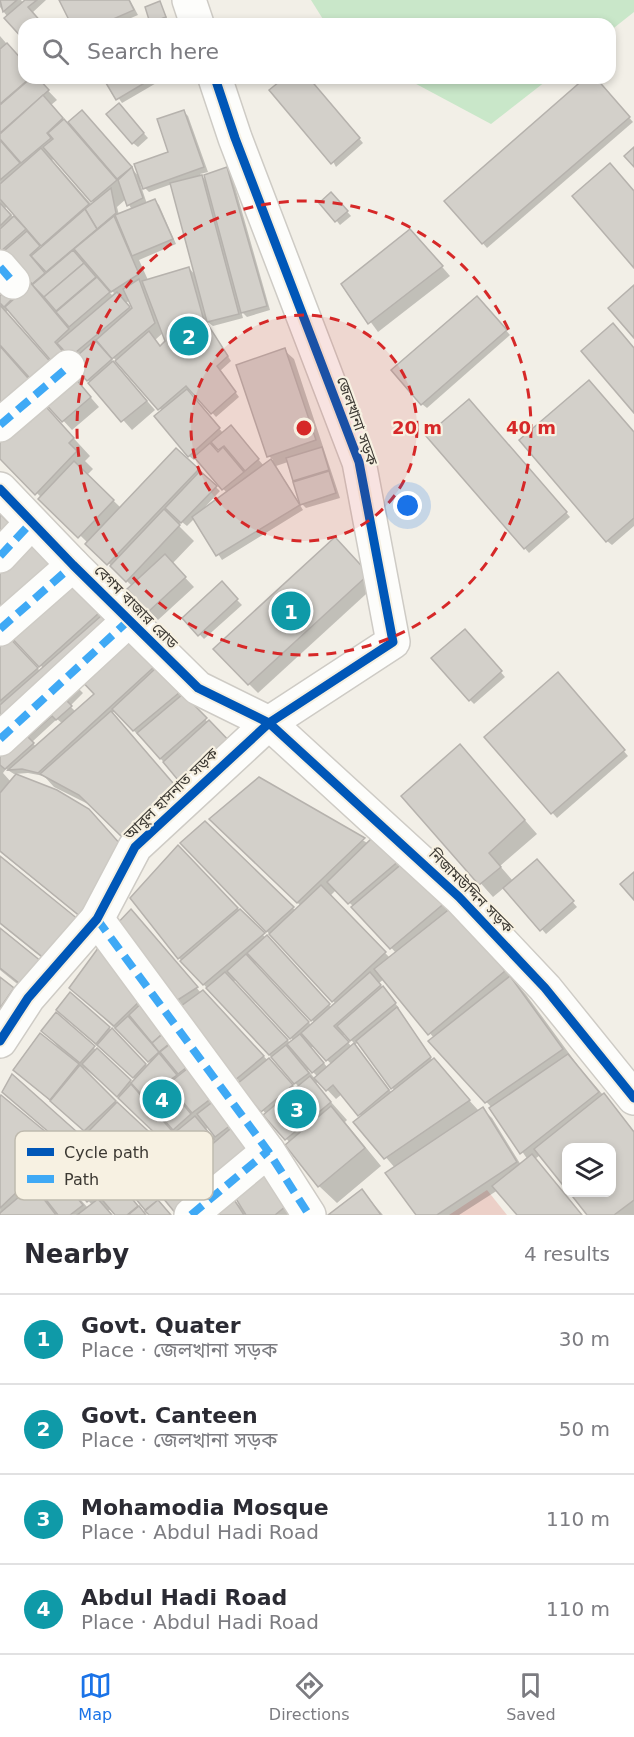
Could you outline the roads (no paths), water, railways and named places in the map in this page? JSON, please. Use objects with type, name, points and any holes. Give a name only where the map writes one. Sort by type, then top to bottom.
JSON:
[{"type":"street","points":[[189,0],[195,18]]},
{"type":"street","name":"জেলখানা সড়ক","points":[[217,84],[235,138],[359,462],[393,642],[269,723]]},
{"type":"street","points":[[0,425],[68,367]]},
{"type":"street","name":"বেগম বাজার রোড","points":[[0,489],[31,523],[198,688],[269,723]]},
{"type":"street","points":[[0,556],[31,523]]},
{"type":"street","points":[[0,629],[73,565]]},
{"type":"street","points":[[0,739],[129,620]]},
{"type":"street","name":"আবুল হাসনাত সড়ক","points":[[0,1041],[28,998],[97,919],[135,847],[269,723]]},
{"type":"street","name":"নিজামউদ্দিন সড়ক","points":[[269,723],[459,897],[545,988],[634,1098]]},
{"type":"street","points":[[97,919],[268,1151],[309,1215]]},
{"type":"street","points":[[213,1196],[268,1151]]},
{"type":"street","points":[[190,1215],[208,1200]]},
{"type":"place","name":"Govt. Canteen","points":[[189,336]]},
{"type":"place","name":"Govt. Quater","points":[[291,611]]},
{"type":"place","name":"Abdul Hadi Road","points":[[162,1099]]},
{"type":"place","name":"Mohamodia Mosque","points":[[297,1109]]}]
